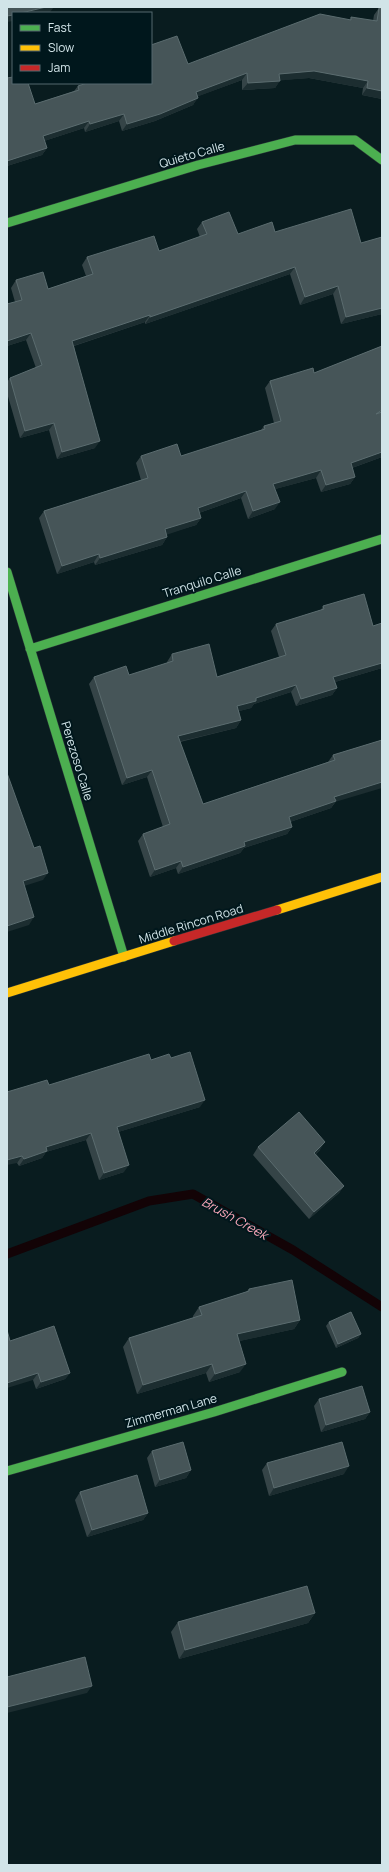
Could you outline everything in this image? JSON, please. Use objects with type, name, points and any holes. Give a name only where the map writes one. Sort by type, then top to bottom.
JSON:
[{"type":"street","name":"Quieto Calle","points":[[7,223],[198,165],[295,140],[355,140],[382,160]]},
{"type":"street","name":"Tranquilo Calle","points":[[30,648],[382,539]]},
{"type":"street","name":"Perezoso Calle","points":[[7,572],[124,957]]},
{"type":"street","name":"Middle Rincon Road","points":[[7,993],[382,877]]},
{"type":"street","name":"Zimmerman Lane","points":[[7,1471],[342,1372]]},
{"type":"building","points":[[7,7],[46,7],[25,12],[12,12],[12,15],[7,16]]},
{"type":"building","points":[[379,8],[382,8],[382,91],[367,88],[368,81],[314,71],[279,74],[280,81],[248,83],[247,73],[196,92],[198,98],[160,114],[127,124],[124,114],[90,124],[89,121],[43,136],[47,148],[7,161],[7,78],[12,77],[12,84],[28,84],[35,104],[79,90],[78,86],[84,84],[152,84],[152,45],[177,36],[188,64],[320,14],[351,20],[351,17],[377,21]]},
{"type":"building","points":[[351,209],[361,243],[382,237],[382,308],[346,317],[338,286],[305,297],[295,267],[150,317],[150,315],[72,341],[100,441],[62,452],[54,423],[25,431],[10,378],[42,365],[31,333],[7,341],[7,304],[22,300],[16,280],[43,272],[48,289],[93,274],[87,257],[154,236],[159,251],[207,234],[202,222],[229,212],[238,234],[272,222],[275,232]]},
{"type":"building","points":[[382,346],[382,410],[376,414],[382,412],[382,452],[351,463],[355,477],[326,485],[321,470],[273,484],[280,502],[253,511],[246,491],[198,508],[201,518],[165,529],[167,537],[100,558],[99,554],[62,566],[44,511],[148,478],[141,456],[177,444],[181,456],[265,429],[264,426],[281,421],[270,381],[313,368],[314,373]]},
{"type":"building","points":[[364,594],[373,626],[382,623],[382,663],[333,677],[337,688],[301,699],[296,685],[256,698],[256,701],[237,706],[241,720],[178,736],[203,804],[335,760],[333,755],[382,740],[382,782],[334,797],[336,801],[289,817],[292,827],[244,842],[245,846],[183,867],[181,861],[155,870],[143,834],[170,824],[152,770],[127,778],[94,677],[126,666],[129,675],[173,661],[172,654],[209,644],[217,677],[286,655],[276,624],[324,609],[323,606]]},
{"type":"building","points":[[7,773],[34,848],[40,846],[48,873],[23,881],[34,917],[7,926]]},
{"type":"building","points":[[190,1052],[205,1100],[117,1127],[129,1165],[104,1173],[91,1133],[46,1147],[47,1151],[24,1159],[22,1156],[7,1160],[7,1092],[47,1080],[49,1085],[149,1054],[151,1060],[169,1054],[171,1058]]},
{"type":"building","points":[[299,1112],[325,1142],[314,1153],[344,1186],[314,1212],[258,1147]]},
{"type":"building","points":[[292,1280],[300,1320],[237,1334],[246,1364],[215,1374],[212,1364],[143,1385],[129,1338],[202,1315],[199,1307],[249,1291],[249,1289]]},
{"type":"building","points":[[351,1312],[361,1334],[338,1344],[329,1322]]},
{"type":"building","points":[[54,1326],[70,1373],[41,1382],[38,1373],[7,1383],[7,1330],[10,1341]]},
{"type":"building","points":[[362,1386],[370,1412],[326,1425],[319,1399]]},
{"type":"building","points":[[183,1442],[191,1470],[160,1480],[152,1451]]},
{"type":"building","points":[[342,1442],[349,1466],[274,1488],[267,1463]]},
{"type":"building","points":[[137,1475],[148,1513],[92,1530],[80,1492]]},
{"type":"building","points":[[307,1586],[315,1613],[185,1650],[178,1622]]},
{"type":"building","points":[[85,1657],[92,1686],[7,1707],[7,1677]]},
{"type":"waterway","name":"Brush Creek","points":[[7,1254],[149,1201],[193,1194],[293,1250],[382,1307]]},
{"type":"traffic: fast","points":[[7,223],[198,165],[295,140],[355,140],[382,160]]},
{"type":"traffic: fast","points":[[30,649],[382,539]]},
{"type":"traffic: fast","points":[[7,572],[124,957]]},
{"type":"traffic: fast","points":[[7,1471],[214,1412],[342,1372]]},
{"type":"traffic: slow","points":[[277,910],[382,877]]},
{"type":"traffic: slow","points":[[7,993],[174,941]]},
{"type":"traffic: jam","points":[[174,941],[277,910]]}]
